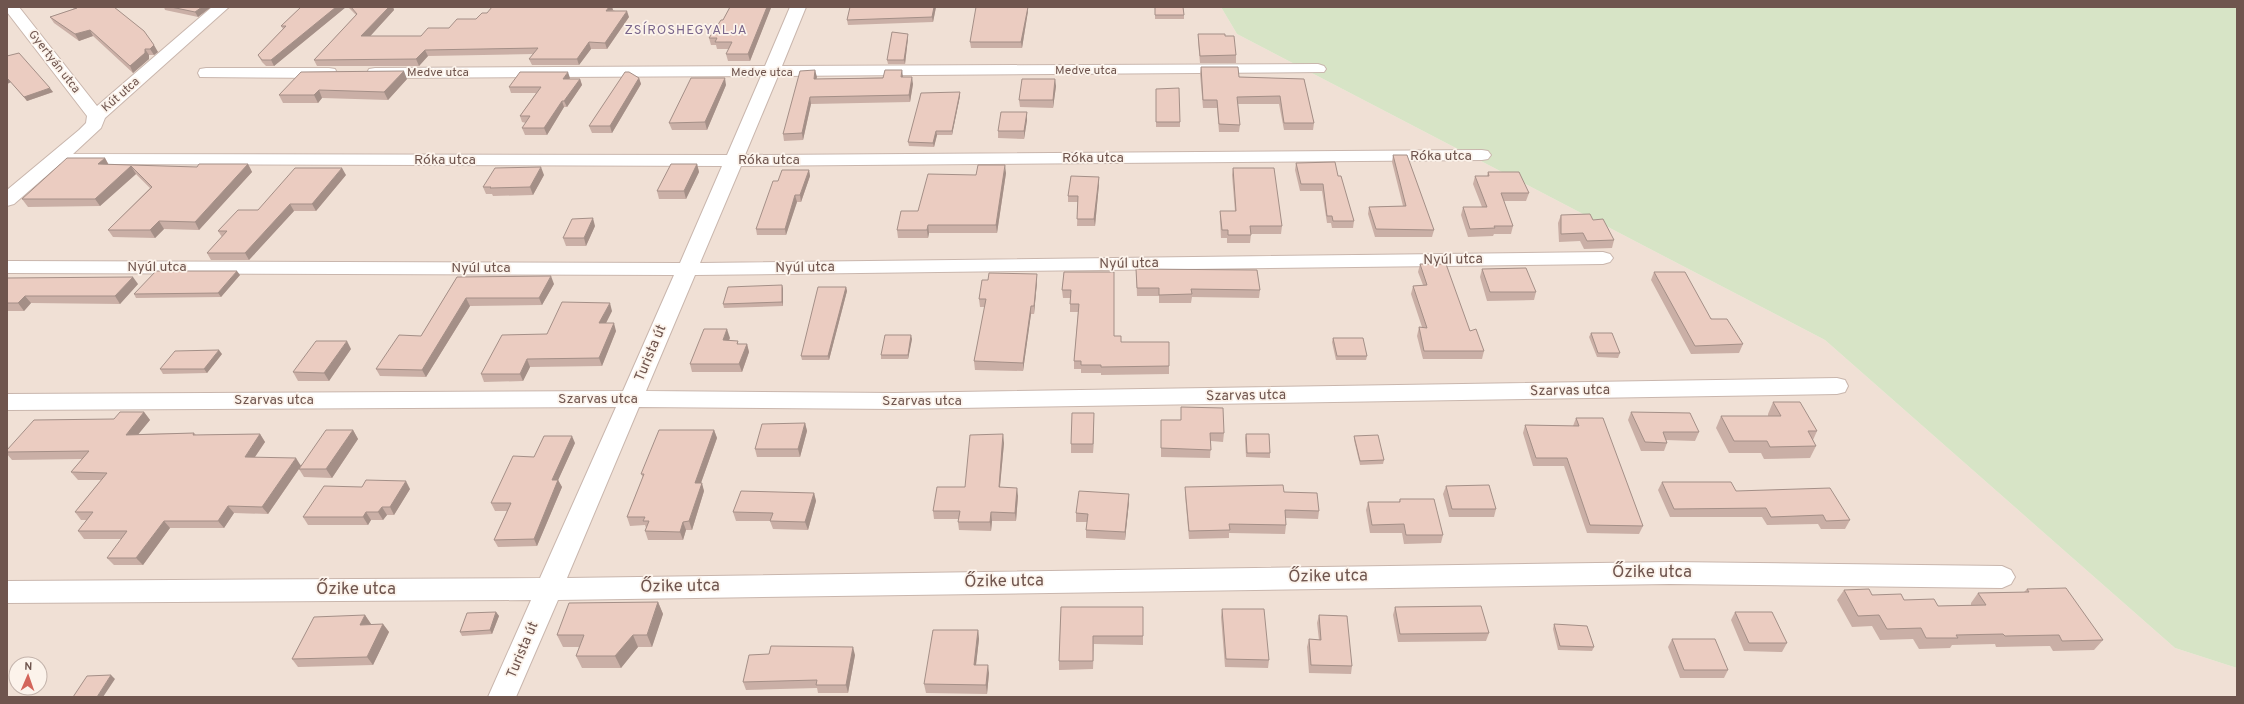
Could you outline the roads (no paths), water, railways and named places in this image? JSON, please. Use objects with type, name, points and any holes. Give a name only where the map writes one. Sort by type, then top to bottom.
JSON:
[{"type":"street","name":"Gyertyán utca","points":[[11,7],[96,116]]},
{"type":"street","name":"Kút utca","points":[[7,200],[86,134],[95,124],[96,116],[221,7]]},
{"type":"street","name":"Turista út","points":[[502,697],[632,399],[798,7]]},
{"type":"street","name":"Medve utca","points":[[206,73],[770,73],[1318,69]]},
{"type":"street","name":"Róka utca","points":[[55,159],[734,160],[1482,155]]},
{"type":"street","name":"Nyúl utca","points":[[7,267],[687,269],[1603,258]]},
{"type":"street","name":"Szarvas utca","points":[[7,402],[632,399],[895,401],[1837,386]]},
{"type":"street","name":"Őzike utca","points":[[7,592],[550,588],[1670,573],[2002,577]]},
{"type":"district","name":"ZSÍROSHEGYALJA","points":[[686,31]]}]
